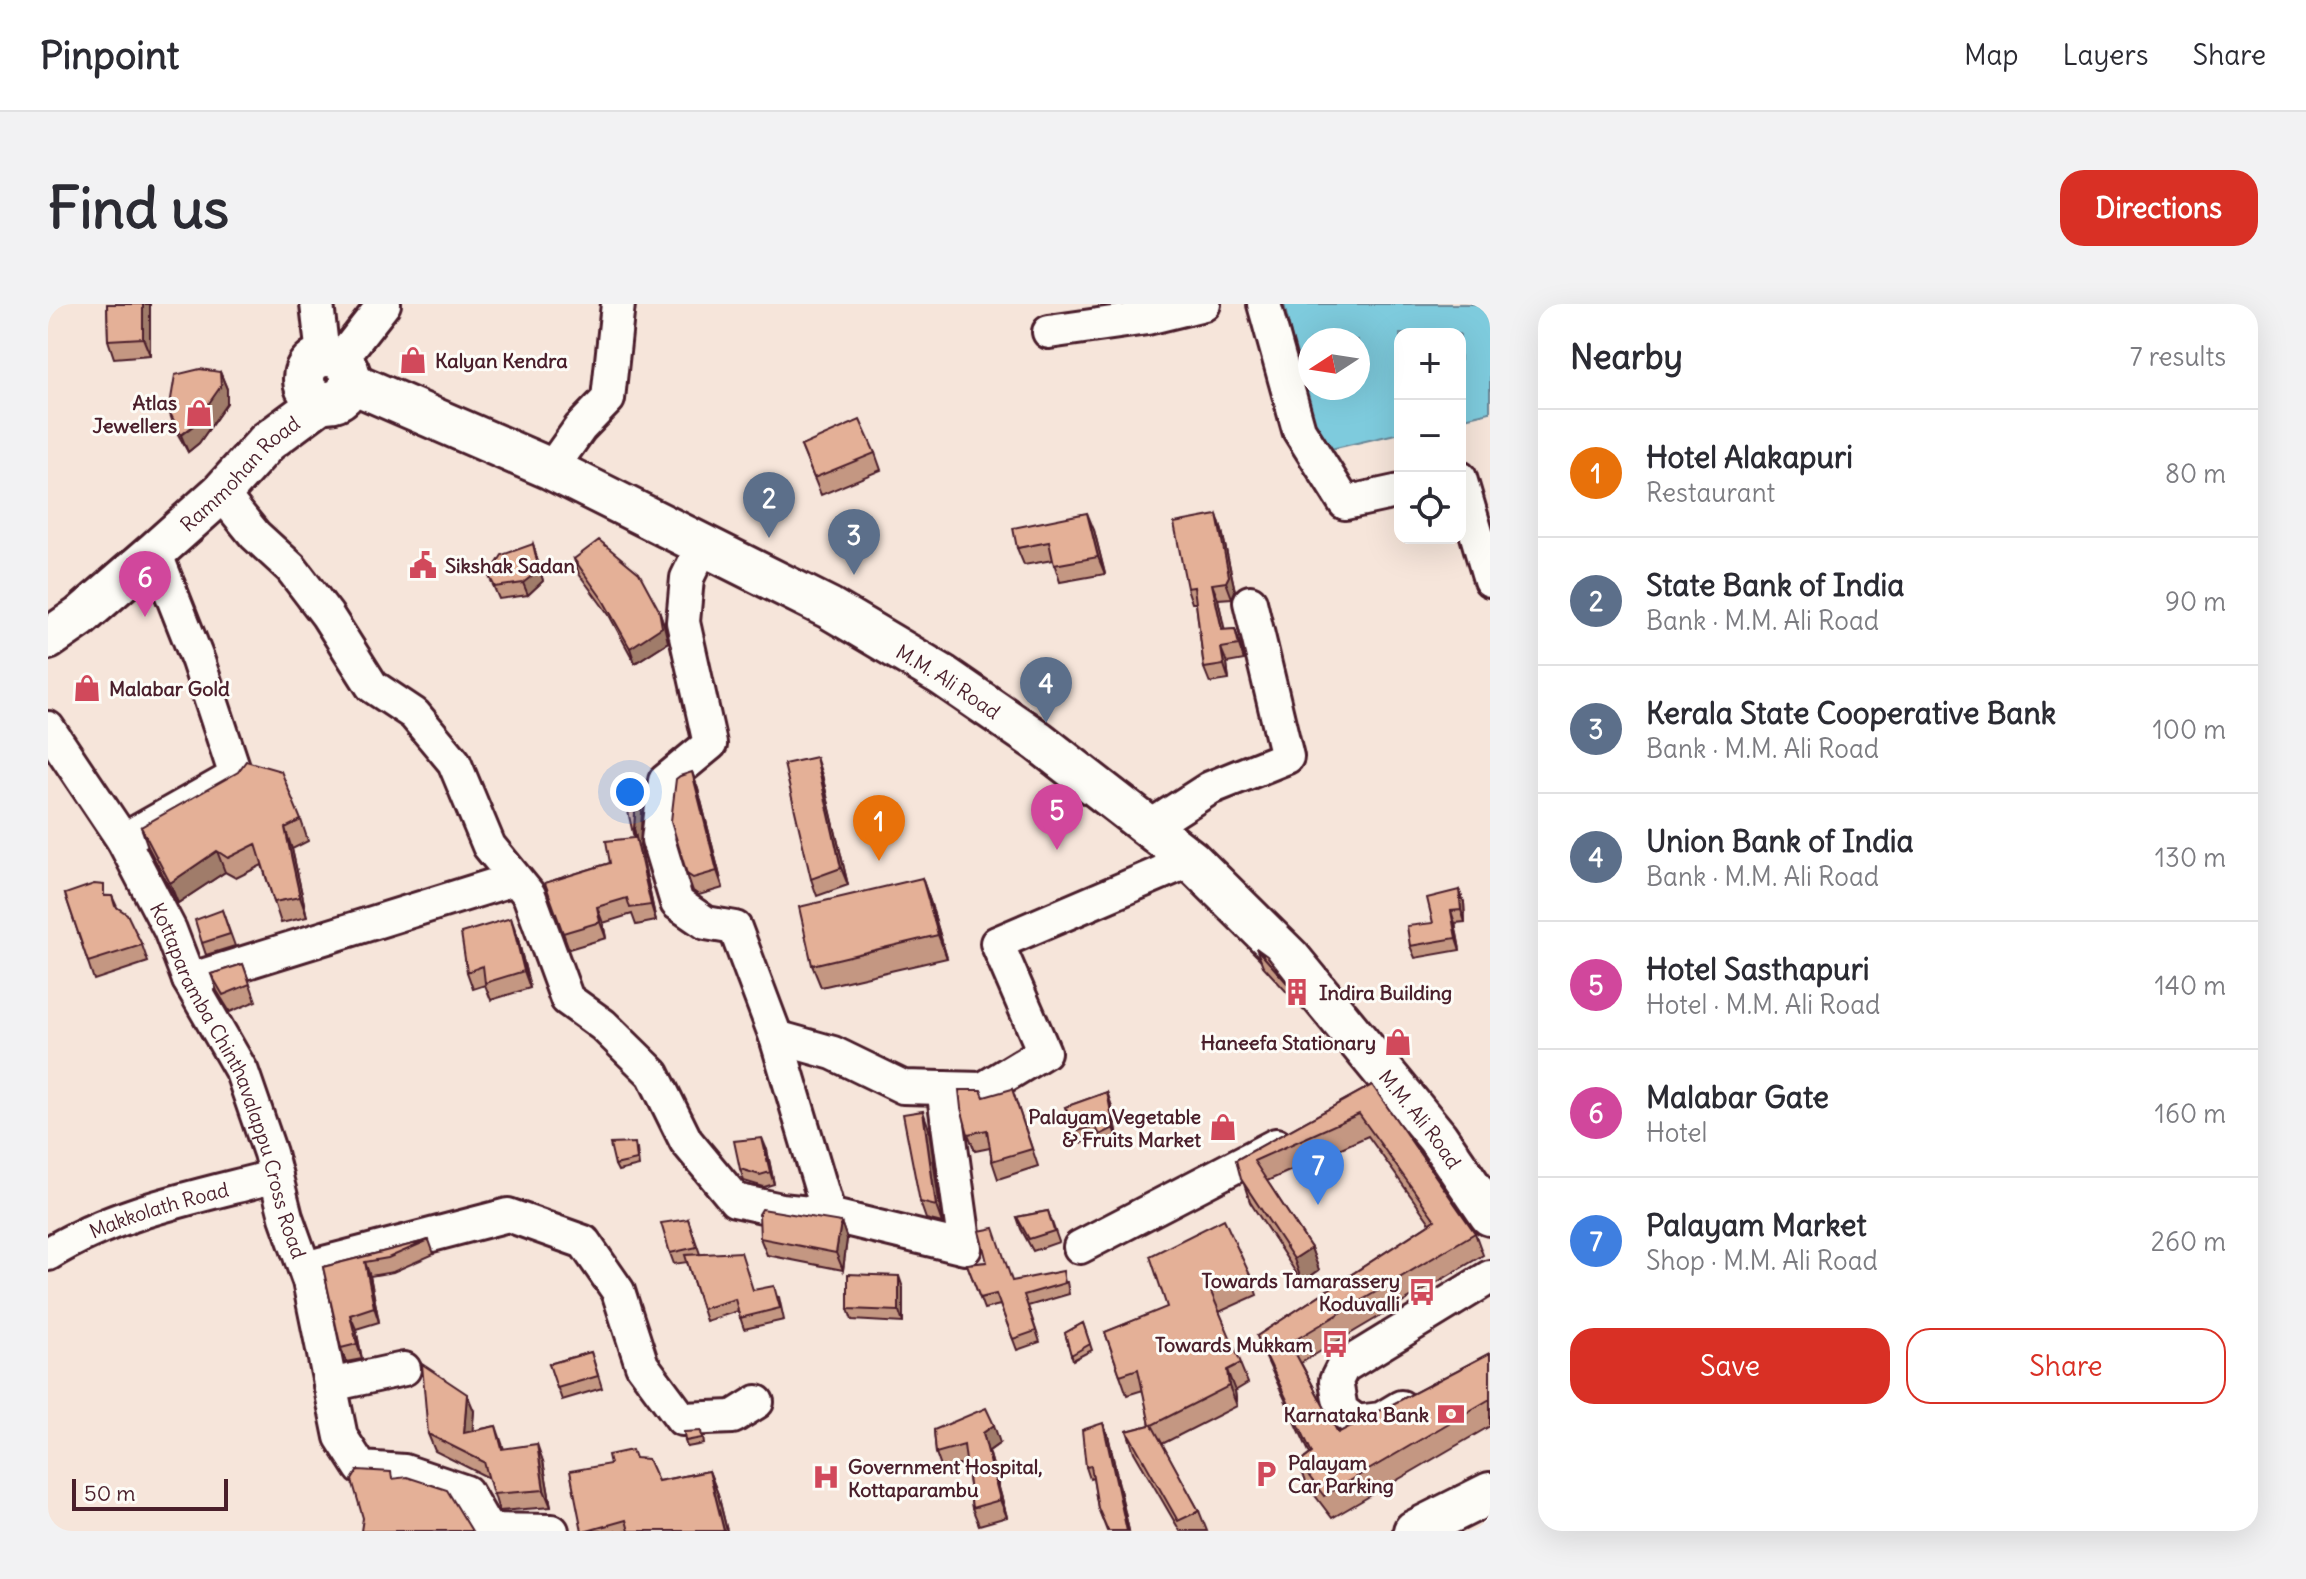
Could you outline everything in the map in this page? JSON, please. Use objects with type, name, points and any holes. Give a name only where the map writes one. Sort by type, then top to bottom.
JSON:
[{"type":"main road","name":"M.M. Ali Road","points":[[328,376],[551,469],[829,608],[942,675],[1038,741],[1191,860],[1290,958],[1377,1087],[1485,1198]]},
{"type":"main road","name":"Rammohan Road","points":[[48,639],[80,617],[221,493],[328,376]]},
{"type":"main road","name":"Rammohan Road","points":[[48,625],[74,607],[328,376]]},
{"type":"main road","points":[[1414,1531],[1490,1493]]},
{"type":"main road","points":[[1456,1531],[1490,1514]]},
{"type":"street","points":[[317,304],[328,376]]},
{"type":"street","points":[[328,376],[384,304]]},
{"type":"street","points":[[551,469],[580,428],[608,399],[618,304]]},
{"type":"street","points":[[1049,332],[1147,318],[1204,304]]},
{"type":"street","points":[[1264,304],[1299,430],[1345,503],[1394,492]]},
{"type":"street","points":[[221,493],[255,535],[291,568],[327,615],[372,686],[414,714],[454,762],[489,846],[529,895],[567,999],[603,1025],[653,1074],[686,1141],[735,1200],[781,1210],[829,1215],[965,1248],[943,1088]]},
{"type":"street","points":[[1466,498],[1490,580]]},
{"type":"street","points":[[703,545],[687,578],[683,622],[710,744],[665,781],[658,840],[677,903],[706,923],[735,928],[776,1037],[829,1215]]},
{"type":"street","points":[[123,840],[236,776],[198,661],[155,552]]},
{"type":"street","points":[[1148,828],[1210,788],[1287,757],[1250,602]]},
{"type":"street","name":"Kottaparamba Chinthavalappu Cross Road","points":[[48,728],[123,840],[170,930],[189,980],[242,1072],[286,1217],[305,1268],[341,1437],[361,1468],[404,1471],[466,1492],[488,1530],[552,1531]]},
{"type":"street","points":[[776,1037],[833,1053],[903,1087],[983,1089],[1044,1052],[997,943],[1191,860]]},
{"type":"street","points":[[189,980],[514,879]]},
{"type":"street","points":[[1080,1247],[1300,1132]]},
{"type":"street","name":"Makkolath Road","points":[[48,1254],[84,1232],[131,1214],[276,1176]]},
{"type":"street","points":[[305,1268],[508,1215],[584,1242],[618,1291],[642,1365],[682,1419],[733,1417],[757,1402]]},
{"type":"street","points":[[1422,1396],[1381,1419],[1357,1422],[1341,1410],[1336,1381],[1343,1367],[1490,1277]]},
{"type":"street","points":[[330,1385],[404,1369]]},
{"type":"water","points":[[1284,304],[1490,304],[1490,412],[1466,418],[1466,328],[1394,328],[1394,434],[1318,452],[1306,400],[1370,400],[1370,328],[1298,328],[1298,365]]},
{"type":"building","points":[[107,304],[143,304],[143,338],[108,340]]},
{"type":"building","points":[[200,369],[220,372],[221,386],[193,426],[181,435],[169,411],[175,375]]},
{"type":"building","points":[[860,420],[875,453],[814,478],[801,446]]},
{"type":"building","points":[[1087,513],[1098,557],[1054,565],[1049,542],[1017,548],[1013,528]]},
{"type":"building","points":[[1217,515],[1229,576],[1226,582],[1212,584],[1222,630],[1235,629],[1239,645],[1221,648],[1224,665],[1204,668],[1194,587],[1187,588],[1174,523]]},
{"type":"building","points":[[599,540],[639,573],[659,610],[662,627],[630,648],[603,600],[574,559]]},
{"type":"building","points":[[533,544],[539,570],[523,583],[495,587],[489,576],[502,555]]},
{"type":"building","points":[[816,757],[841,868],[811,879],[784,764]]},
{"type":"building","points":[[246,761],[281,771],[301,820],[285,828],[300,897],[274,902],[256,844],[228,858],[217,851],[170,883],[141,827],[238,772]]},
{"type":"building","points":[[692,772],[717,871],[693,878],[687,874],[671,821],[676,779]]},
{"type":"building","points":[[636,796],[634,829],[651,905],[630,908],[627,898],[597,907],[600,922],[563,933],[545,883],[610,863],[606,841],[634,838],[625,798]]},
{"type":"building","points":[[922,878],[938,935],[812,965],[799,907]]},
{"type":"building","points":[[94,884],[104,885],[104,896],[112,896],[115,906],[127,914],[142,945],[88,962],[65,894]]},
{"type":"building","points":[[1459,890],[1461,910],[1451,911],[1456,938],[1410,946],[1407,926],[1433,923],[1427,898]]},
{"type":"building","points":[[222,910],[230,934],[202,943],[195,920]]},
{"type":"building","points":[[511,918],[524,971],[485,983],[483,966],[467,972],[461,933]]},
{"type":"building","points":[[1256,948],[1267,956],[1297,994]]},
{"type":"building","points":[[243,964],[250,984],[223,995],[211,974]]},
{"type":"building","points":[[1372,1085],[1475,1233],[1290,1343],[1338,1433],[1490,1353],[1490,1399],[1324,1496],[1299,1463],[1312,1453],[1257,1336],[1435,1220],[1359,1114],[1254,1161],[1311,1248],[1294,1259],[1241,1179],[1236,1160]]},
{"type":"building","points":[[1012,1089],[1032,1149],[992,1161],[987,1130],[968,1134],[959,1090],[981,1090],[984,1097]]},
{"type":"building","points":[[1107,1092],[1114,1128],[1100,1135],[1095,1126],[1078,1131],[1065,1107]]},
{"type":"building","points":[[923,1111],[936,1206],[920,1202],[903,1114]]},
{"type":"building","points":[[762,1138],[770,1172],[760,1175],[740,1169],[734,1141]]},
{"type":"building","points":[[635,1143],[637,1160],[615,1165],[610,1144]]},
{"type":"building","points":[[762,1209],[841,1222],[836,1253],[760,1238],[759,1214]]},
{"type":"building","points":[[1048,1211],[1054,1231],[1029,1239],[1017,1217]]},
{"type":"building","points":[[688,1219],[697,1247],[670,1253],[661,1223]]},
{"type":"building","points":[[1224,1219],[1250,1275],[1211,1292],[1241,1363],[1227,1370],[1229,1386],[1152,1425],[1199,1511],[1178,1521],[1127,1431],[1150,1425],[1138,1369],[1120,1375],[1105,1332],[1167,1307],[1150,1256]]},
{"type":"building","points":[[994,1228],[1012,1281],[1063,1271],[1065,1283],[1024,1295],[1036,1331],[1013,1339],[996,1294],[980,1298],[967,1264],[987,1262],[979,1231]]},
{"type":"building","points":[[429,1240],[388,1258],[365,1262],[374,1307],[350,1315],[357,1344],[341,1348],[323,1267]]},
{"type":"building","points":[[741,1252],[753,1290],[774,1286],[780,1308],[740,1318],[735,1299],[702,1309],[685,1255]]},
{"type":"building","points":[[848,1274],[899,1276],[899,1311],[848,1309]]},
{"type":"building","points":[[1083,1323],[1090,1344],[1071,1355],[1065,1333]]},
{"type":"building","points":[[591,1352],[598,1376],[557,1388],[549,1364]]},
{"type":"building","points":[[422,1364],[467,1394],[464,1433],[496,1426],[502,1449],[537,1444],[544,1490],[493,1494],[484,1462],[428,1434]]},
{"type":"building","points":[[986,1408],[994,1425],[983,1433],[1000,1500],[972,1508],[964,1445],[936,1453],[934,1430]]},
{"type":"building","points":[[1103,1423],[1127,1531],[1108,1531],[1098,1508],[1091,1466],[1086,1467],[1082,1430]]},
{"type":"building","points":[[701,1431],[702,1438],[685,1441],[684,1432]]},
{"type":"building","points":[[632,1450],[635,1458],[648,1459],[658,1481],[709,1471],[724,1531],[629,1531],[626,1520],[582,1531],[570,1471],[610,1464],[608,1455]]},
{"type":"building","points":[[358,1470],[391,1472],[392,1479],[407,1477],[447,1490],[472,1531],[361,1531],[363,1518],[352,1480]]},
{"type":"place","name":"Kalyan Kendra","points":[[413,360]]},
{"type":"place","name":"Atlas Jewellers","points":[[199,413]]},
{"type":"place","name":"State Bank of India","points":[[769,538]]},
{"type":"place","name":"Sikshak Sadan","points":[[423,565]]},
{"type":"place","name":"Kerala State Cooperative Bank","points":[[854,575]]},
{"type":"place","name":"Malabar Gate","points":[[145,617]]},
{"type":"place","name":"Malabar Gold","points":[[87,688]]},
{"type":"place","name":"Union Bank of India","points":[[1046,723]]},
{"type":"place","name":"Hotel Sasthapuri","points":[[1057,850]]},
{"type":"place","name":"Hotel Alakapuri","points":[[879,861]]},
{"type":"place","name":"Indira Building","points":[[1297,992]]},
{"type":"place","name":"Haneefa Stationary","points":[[1398,1042]]},
{"type":"place","name":"Palayam Vegetable & Fruits Market","points":[[1223,1127]]},
{"type":"place","name":"Palayam Market","points":[[1318,1205]]},
{"type":"place","name":"Towards Tamarassery Koduvalli","points":[[1422,1292]]},
{"type":"place","name":"Towards Mukkam","points":[[1335,1344]]},
{"type":"place","name":"Karnataka Bank","points":[[1451,1414]]},
{"type":"place","name":"Palayam Car Parking","points":[[1266,1474]]},
{"type":"place","name":"Government Hospital, Kottaparambu","points":[[826,1477]]}]
